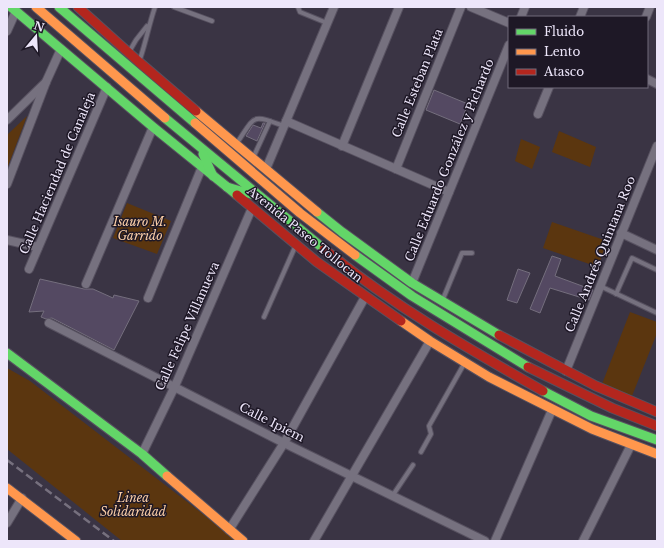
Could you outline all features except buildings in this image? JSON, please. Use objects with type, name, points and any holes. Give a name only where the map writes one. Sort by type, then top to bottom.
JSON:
[{"type":"main road","name":"Avenida Paseo Tollocan","points":[[36,7],[200,149],[333,257],[407,311],[474,352],[555,398],[592,416],[657,440]]},
{"type":"main road","name":"Avenida Paseo Tollocan","points":[[59,7],[300,213],[412,296],[486,341],[574,390],[612,408],[657,426]]},
{"type":"main road","name":"Avenida Paseo Tollocan","points":[[78,7],[139,62],[266,168],[286,187],[342,232],[412,283],[498,334],[566,371],[596,386],[657,412]]},
{"type":"main road","name":"Avenida Paseo Tollocan","points":[[13,9],[296,245],[335,276],[365,297],[430,341],[489,376],[552,410],[592,429],[657,454]]},
{"type":"main road","points":[[221,146],[251,157]]},
{"type":"main road","points":[[200,149],[213,176]]},
{"type":"main road","points":[[227,187],[258,196]]},
{"type":"main road","points":[[286,187],[300,213]]},
{"type":"main road","points":[[7,353],[142,454],[243,541]]},
{"type":"main road","points":[[7,361],[26,367]]},
{"type":"main road","points":[[7,488],[22,498],[76,541]]},
{"type":"street","points":[[266,168],[334,7]]},
{"type":"street","points":[[342,146],[399,7]]},
{"type":"street","name":"Calle Esteban Plata","points":[[396,169],[461,7]]},
{"type":"street","points":[[471,7],[508,23]]},
{"type":"street","points":[[7,32],[13,9]]},
{"type":"street","name":"Calle Eduardo González y Pichardo","points":[[412,283],[508,47]]},
{"type":"street","points":[[7,184],[60,49]]},
{"type":"street","points":[[7,120],[46,82]]},
{"type":"street","name":"Calle Haciendad de Canaleja","points":[[29,269],[107,87]]},
{"type":"street","points":[[538,114],[549,88]]},
{"type":"street","points":[[285,124],[342,146],[449,192]]},
{"type":"street","points":[[86,284],[153,127]]},
{"type":"street","name":"Calle Andrés Quintana Roo","points":[[566,371],[657,146]]},
{"type":"street","points":[[148,298],[202,167]]},
{"type":"street","name":"Calle Felipe Villanueva","points":[[142,454],[174,386],[252,208]]},
{"type":"street","points":[[621,233],[657,250]]},
{"type":"street","points":[[7,240],[38,247]]},
{"type":"street","points":[[229,530],[284,443],[365,297]]},
{"type":"street","name":"Calle Ipiem","points":[[49,323],[284,443],[485,541]]},
{"type":"street","points":[[314,541],[430,341]]},
{"type":"street","points":[[495,541],[552,410]]},
{"type":"street","points":[[583,541],[631,445]]},
{"type":"street","points":[[7,523],[22,498]]},
{"type":"lane","points":[[139,62],[155,7]]},
{"type":"lane","points":[[174,7],[212,21]]},
{"type":"lane","points":[[298,7],[300,12],[328,23]]},
{"type":"lane","points":[[129,52],[136,40],[149,24]]},
{"type":"lane","points":[[237,144],[248,126],[254,120],[262,118],[285,124]]},
{"type":"lane","points":[[251,157],[270,121]]},
{"type":"lane","points":[[264,317],[296,245]]},
{"type":"lane","points":[[442,301],[462,252],[472,253]]},
{"type":"lane","points":[[616,294],[632,258],[657,270]]},
{"type":"lane","points":[[600,286],[657,313]]},
{"type":"lane","points":[[421,452],[431,434],[429,426],[466,362]]},
{"type":"lane","points":[[392,495],[413,465]]},
{"type":"green space","points":[[27,116],[7,169],[7,135]]},
{"type":"green space","points":[[559,131],[596,147],[590,167],[552,152]]},
{"type":"green space","points":[[521,139],[540,147],[532,169],[515,161]]},
{"type":"green space","name":"Isauro M. Garrido","points":[[127,203],[171,221],[157,254],[113,238]]},
{"type":"green space","points":[[552,222],[607,241],[598,267],[543,248]]},
{"type":"green space","points":[[630,312],[657,322],[657,333],[632,396],[602,384]]},
{"type":"green space","name":"Linea Solidaridad","points":[[7,368],[30,381],[238,541],[122,541],[7,449]]},
{"type":"railway","points":[[7,460],[114,541]]},
{"type":"traffic: fast","points":[[11,7],[153,127],[237,195]]},
{"type":"traffic: fast","points":[[59,7],[195,123]]},
{"type":"traffic: fast","points":[[165,118],[324,249]]},
{"type":"traffic: fast","points":[[203,154],[213,176]]},
{"type":"traffic: fast","points":[[227,187],[251,194]]},
{"type":"traffic: fast","points":[[317,212],[412,283],[499,335]]},
{"type":"traffic: fast","points":[[355,255],[412,296],[528,367]]},
{"type":"traffic: fast","points":[[7,353],[142,454],[167,476]]},
{"type":"traffic: fast","points":[[543,391],[591,416],[657,440]]},
{"type":"traffic: slow","points":[[36,7],[165,118]]},
{"type":"traffic: slow","points":[[196,111],[317,212]]},
{"type":"traffic: slow","points":[[195,123],[300,213],[355,255]]},
{"type":"traffic: slow","points":[[401,321],[430,341],[489,377],[592,429],[657,454]]},
{"type":"traffic: slow","points":[[167,476],[243,541]]},
{"type":"traffic: slow","points":[[7,488],[76,541]]},
{"type":"traffic: jam","points":[[78,7],[196,111]]},
{"type":"traffic: jam","points":[[237,195],[317,262],[401,321]]},
{"type":"traffic: jam","points":[[324,249],[376,289],[430,325],[543,391]]},
{"type":"traffic: jam","points":[[499,335],[596,386],[657,412]]},
{"type":"traffic: jam","points":[[528,367],[612,408],[657,426]]}]
